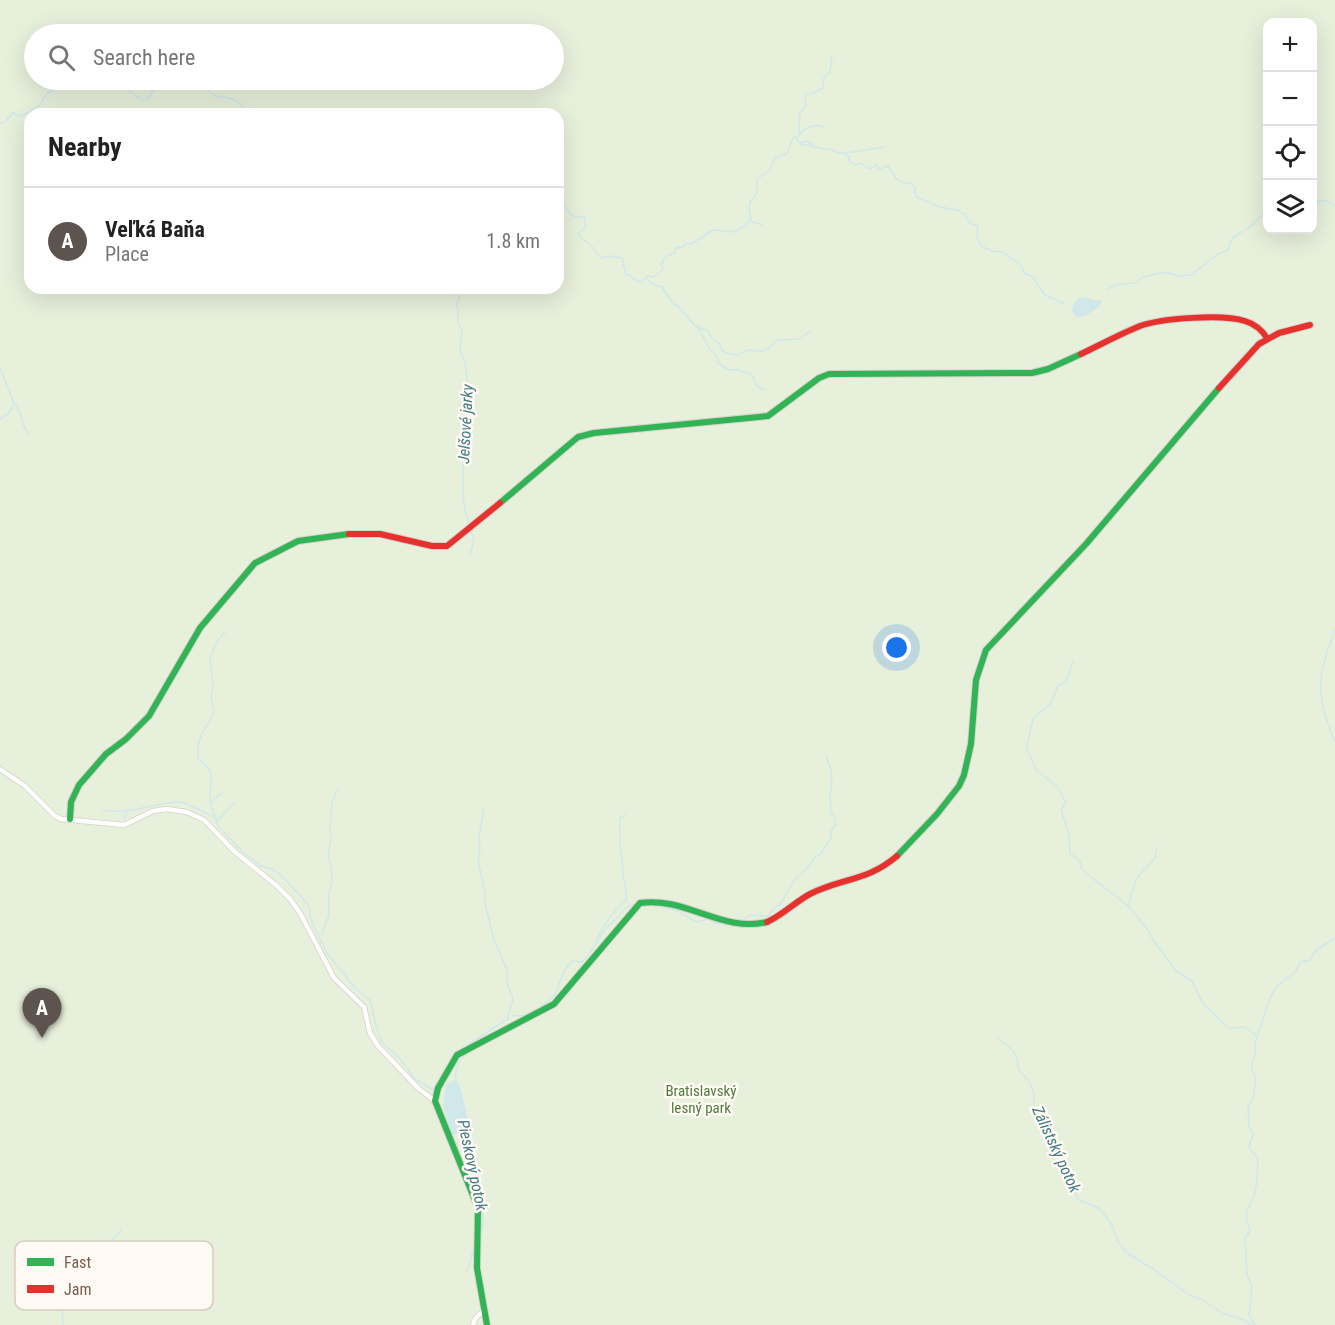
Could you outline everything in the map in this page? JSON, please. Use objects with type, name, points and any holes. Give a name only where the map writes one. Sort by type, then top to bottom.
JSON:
[{"type":"street","points":[[70,819],[71,802],[79,785],[106,754],[126,739],[152,712],[206,619],[255,563],[290,544],[311,538],[349,533],[381,534],[432,546],[447,546],[578,437],[618,430],[768,416],[819,378],[830,374],[1032,373],[1048,369],[1155,321],[1238,320],[1255,326],[1267,338]]},
{"type":"street","points":[[435,1101],[438,1088],[457,1055],[554,1004],[640,903],[656,900],[738,924],[763,924],[783,914],[805,896],[871,874],[893,860],[925,828],[964,776],[978,669],[986,650],[1074,557],[1239,366],[1267,338],[1284,330],[1310,326]]},
{"type":"street","points":[[0,769],[25,786],[55,816],[61,819],[124,825],[153,811],[166,809],[187,812],[204,820],[241,857],[290,899],[300,913],[334,978],[364,1007],[370,1033],[378,1046],[419,1089],[435,1101],[478,1208],[480,1221],[478,1278],[487,1325]]},
{"type":"street","points":[[473,1325],[475,1319],[483,1311]]},
{"type":"green space","name":"Bratislavský lesný park","points":[[0,0],[1335,0],[1335,1325],[0,1325]],"holes":[[[1087,297],[1101,300],[1101,304],[1088,314],[1082,316],[1072,307],[1076,301]]]},
{"type":"water","points":[[1087,297],[1100,300],[1102,303],[1087,315],[1076,317],[1072,310],[1076,300]]},
{"type":"water","points":[[457,1081],[459,1085],[471,1131],[452,1135],[443,1106],[446,1085]]},
{"type":"waterway","points":[[800,134],[800,112],[806,106],[805,94],[814,93],[823,88],[824,78],[830,71],[832,57]]},
{"type":"waterway","points":[[35,108],[54,90]]},
{"type":"waterway","points":[[129,90],[142,100],[148,99],[153,90]]},
{"type":"waterway","points":[[208,90],[217,97],[236,101],[244,108]]},
{"type":"waterway","points":[[0,123],[5,122],[13,113],[20,116],[24,114]]},
{"type":"waterway","points":[[797,139],[808,128],[823,127]]},
{"type":"waterway","points":[[564,206],[573,216],[584,217],[586,226],[579,233],[601,258],[609,256],[622,258],[626,275],[641,282],[647,276],[653,277],[663,270],[661,265],[665,257],[674,253],[676,248],[683,247],[686,243],[691,244],[713,230],[733,232],[745,226],[751,219],[750,202],[757,193],[757,179],[770,170],[775,158],[787,154],[795,137],[801,144],[845,153],[849,161],[856,165],[861,163],[869,169],[876,165],[879,169],[888,166],[899,181],[911,183],[916,189],[914,192],[917,197],[966,215],[969,223],[978,226],[977,236],[981,246],[992,251],[1003,252],[1022,266],[1024,273],[1033,277],[1045,295],[1065,304]]},
{"type":"waterway","points":[[800,143],[806,141],[814,145]]},
{"type":"waterway","points":[[845,153],[885,147]]},
{"type":"waterway","points":[[1317,202],[1323,200],[1335,205]]},
{"type":"waterway","points":[[1108,289],[1116,285],[1135,283],[1141,278],[1160,273],[1178,276],[1191,275],[1218,254],[1229,249],[1233,238],[1263,214]]},
{"type":"waterway","points":[[750,221],[762,225]]},
{"type":"waterway","points":[[647,279],[654,285],[662,287],[673,304],[677,305],[694,325],[708,331],[711,337],[720,344],[722,350],[732,355],[748,350],[764,351],[777,340],[799,339],[810,331]]},
{"type":"waterway","name":"Jelšové jarky","points":[[459,294],[456,304],[458,323],[462,330],[460,352],[467,377],[469,413],[468,429],[461,446],[465,509],[470,525]]},
{"type":"waterway","points":[[698,327],[709,348],[717,356],[718,363],[729,370],[738,370],[752,375],[757,386],[764,390]]},
{"type":"waterway","points":[[0,368],[28,433]]},
{"type":"waterway","points":[[0,419],[8,414],[14,403]]},
{"type":"waterway","name":"Jelšové jarky","points":[[470,556],[474,539],[471,532]]},
{"type":"waterway","points":[[1335,631],[1324,661],[1321,686],[1324,712],[1335,742]]},
{"type":"waterway","name":"Pieskový potok","points":[[225,632],[215,645],[210,659],[213,686],[211,698],[214,711],[202,732],[198,745],[198,758],[209,769],[211,775],[210,801],[218,826],[243,852],[261,866],[274,870],[286,880],[306,902],[314,927],[327,953],[355,988],[370,1000],[382,1043],[397,1055],[415,1079],[433,1090]]},
{"type":"waterway","points":[[1073,660],[1067,680],[1058,686],[1051,703],[1033,719],[1027,746],[1037,771],[1057,786],[1066,803],[1061,810],[1069,834],[1070,853],[1080,861],[1081,868],[1087,874],[1127,905],[1146,927],[1176,971],[1192,981],[1203,1004],[1229,1028],[1245,1027],[1257,1036]]},
{"type":"waterway","points":[[736,920],[750,915],[768,916],[775,907],[780,905],[794,880],[816,856],[820,855],[831,838],[835,818],[831,813],[831,770],[826,756]]},
{"type":"waterway","points":[[321,935],[329,916],[329,894],[332,882],[328,856],[332,803],[339,789]]},
{"type":"waterway","points":[[211,802],[222,793]]},
{"type":"waterway","points":[[103,810],[132,810],[181,802],[213,816]]},
{"type":"waterway","points":[[217,820],[234,803]]},
{"type":"waterway","points":[[483,809],[478,861],[494,940],[507,969],[507,983],[513,999],[507,1019]]},
{"type":"waterway","points":[[124,820],[127,811]]},
{"type":"waterway","points":[[596,943],[608,920],[626,900],[619,832],[620,818],[625,815]]},
{"type":"waterway","points":[[1128,906],[1136,879],[1155,858],[1157,848]]},
{"type":"waterway","points":[[513,1016],[525,1015],[538,1009],[555,995],[564,971],[572,961],[582,962],[625,908],[635,904]]},
{"type":"waterway","points":[[653,904],[678,911],[697,922],[709,919],[715,923],[727,925]]},
{"type":"waterway","points":[[1255,1325],[1249,1315],[1252,1287],[1247,1275],[1245,1238],[1250,1231],[1247,1214],[1257,1184],[1258,1158],[1249,1148],[1253,1134],[1249,1127],[1248,1106],[1253,1100],[1256,1078],[1251,1068],[1255,1044],[1270,998],[1276,987],[1296,971],[1300,962],[1310,960],[1316,950],[1335,938]]},
{"type":"waterway","points":[[466,1046],[509,1018]]},
{"type":"waterway","name":"Zálistský potok","points":[[998,1038],[1015,1054],[1018,1069],[1028,1080],[1034,1092],[1034,1108],[1050,1133],[1057,1155],[1074,1181],[1076,1196],[1081,1201],[1099,1208],[1111,1223],[1118,1242],[1127,1253],[1189,1295],[1203,1300],[1224,1314],[1252,1325]]},
{"type":"waterway","points":[[456,1081],[458,1066],[466,1053]]},
{"type":"waterway","name":"Pieskový potok","points":[[464,1131],[481,1193],[482,1231]]},
{"type":"waterway","points":[[111,1241],[121,1230]]},
{"type":"waterway","name":"Pieskový potok","points":[[467,1271],[474,1248]]},
{"type":"waterway","points":[[62,1310],[63,1325]]},
{"type":"traffic: fast","points":[[500,503],[578,437],[594,433],[768,416],[819,378],[829,374],[1032,373],[1048,369],[1081,354]]},
{"type":"traffic: fast","points":[[897,856],[937,814],[959,786],[964,775],[971,744],[976,680],[986,650],[1086,544],[1219,388]]},
{"type":"traffic: fast","points":[[70,819],[71,802],[79,785],[106,754],[126,739],[149,716],[200,628],[255,563],[298,541],[349,534]]},
{"type":"traffic: fast","points":[[487,1325],[477,1268],[478,1208],[435,1101],[438,1088],[457,1055],[554,1004],[640,903],[656,902],[672,905],[735,923],[767,922]]},
{"type":"traffic: jam","points":[[1081,354],[1140,326],[1177,319],[1208,317],[1245,321],[1255,326],[1267,338]]},
{"type":"traffic: jam","points":[[1219,388],[1259,344],[1279,333],[1310,325]]},
{"type":"traffic: jam","points":[[349,534],[380,534],[432,546],[447,546],[500,503]]},
{"type":"traffic: jam","points":[[767,922],[810,894],[865,875],[897,856]]},
{"type":"place","name":"Veľká Baňa","points":[[42,1038]]}]
